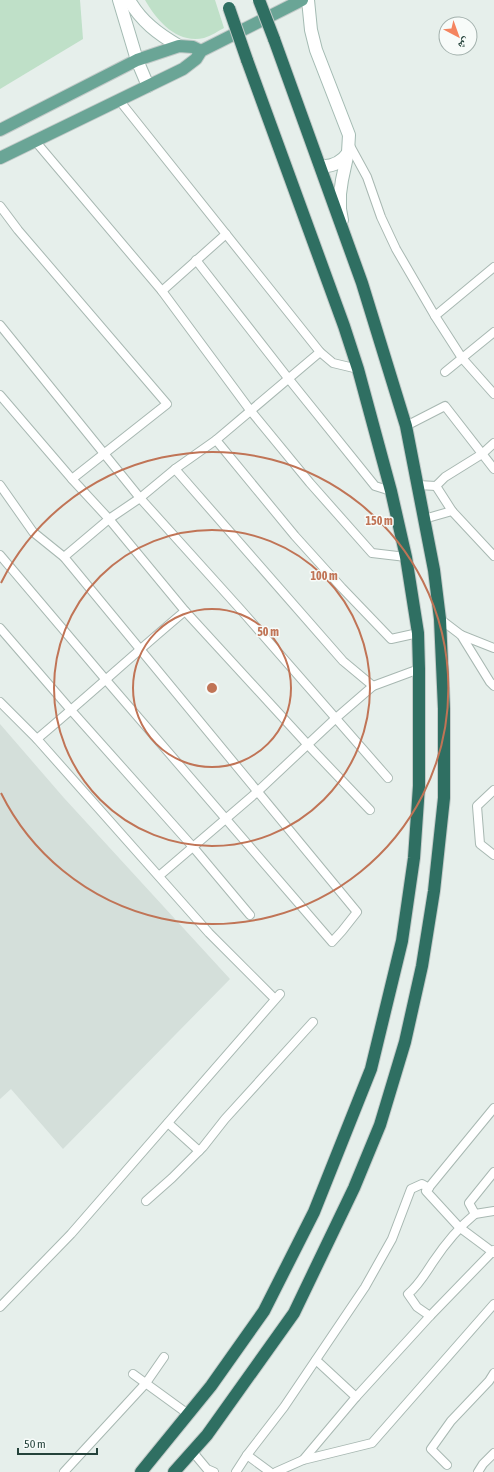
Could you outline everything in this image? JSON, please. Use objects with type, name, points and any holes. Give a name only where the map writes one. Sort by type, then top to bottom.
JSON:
[{"type":"highway","points":[[174,1472],[207,1435],[294,1312],[354,1188],[380,1125],[405,1042],[422,966],[434,891],[444,798],[444,709],[440,619],[434,570],[406,426],[362,283],[259,0]]},
{"type":"highway","points":[[140,1472],[211,1386],[264,1311],[314,1212],[371,1069],[402,941],[414,858],[418,786],[419,669],[418,633],[406,557],[391,491],[358,370],[344,326],[227,4]]},
{"type":"main road","points":[[0,158],[36,142],[189,66],[201,51],[302,0]]},
{"type":"main road","points":[[0,130],[137,60],[179,46],[193,47],[201,51]]},
{"type":"street","points":[[119,0],[137,60],[148,86]]},
{"type":"street","points":[[129,0],[134,9],[152,28],[179,46]]},
{"type":"street","points":[[308,0],[311,30],[316,50],[346,127],[349,148],[340,194],[342,226]]},
{"type":"street","points":[[119,100],[320,352],[333,363],[358,370]]},
{"type":"street","points":[[36,142],[162,291],[250,410],[310,483],[372,553],[406,557]]},
{"type":"street","points":[[320,166],[327,166],[340,162],[349,148]]},
{"type":"street","points":[[349,148],[367,177],[381,217],[396,249],[435,316],[462,358],[494,394]]},
{"type":"street","points":[[0,206],[18,230],[167,404],[72,479]]},
{"type":"street","points":[[162,291],[226,234]]},
{"type":"street","points":[[196,260],[374,486],[391,491]]},
{"type":"street","points":[[435,316],[494,267]]},
{"type":"street","points":[[0,325],[140,498],[388,778]]},
{"type":"street","points":[[445,372],[494,332]]},
{"type":"street","points":[[64,558],[109,520],[140,498],[175,469],[216,440],[320,352]]},
{"type":"street","points":[[0,395],[109,520],[185,611],[370,810]]},
{"type":"street","points":[[406,426],[445,406],[494,469]]},
{"type":"street","points":[[216,440],[300,542],[391,639],[418,633]]},
{"type":"street","points":[[418,485],[436,486],[445,477],[482,454],[494,443]]},
{"type":"street","points":[[175,469],[343,661],[373,686]]},
{"type":"street","points":[[0,485],[33,532],[64,558],[256,792],[357,912],[332,942],[0,555]]},
{"type":"street","points":[[436,486],[452,510],[494,556]]},
{"type":"street","points":[[424,519],[452,510]]},
{"type":"street","points":[[36,739],[185,611]]},
{"type":"street","points":[[440,619],[461,635],[494,648]]},
{"type":"street","points":[[0,628],[70,710],[193,847],[250,915]]},
{"type":"street","points":[[461,635],[494,686]]},
{"type":"street","points":[[159,876],[226,819],[373,686],[419,669]]},
{"type":"street","points":[[0,702],[36,739],[209,933],[277,996],[71,1234],[0,1307]]},
{"type":"street","points":[[494,790],[477,806],[480,844],[494,854]]},
{"type":"street","points":[[146,1201],[199,1151],[224,1119],[313,1022]]},
{"type":"street","points":[[303,1460],[356,1397],[430,1316],[493,1252],[459,1227],[426,1191],[494,1108]]},
{"type":"street","points":[[168,1123],[199,1151]]},
{"type":"street","points":[[475,1214],[469,1203],[494,1172]]},
{"type":"street","points":[[236,1472],[247,1455],[284,1408],[365,1287],[392,1239],[411,1189],[422,1184],[429,1188]]},
{"type":"street","points":[[430,1316],[417,1307],[408,1294],[417,1288],[434,1261],[459,1227],[475,1214],[494,1211]]},
{"type":"street","points":[[276,1472],[303,1460],[372,1443],[494,1304]]},
{"type":"street","points":[[64,1472],[146,1383],[164,1357]]},
{"type":"street","points":[[316,1360],[356,1397]]},
{"type":"street","points":[[447,1465],[431,1449],[451,1421],[489,1381],[494,1373]]},
{"type":"street","points":[[134,1374],[188,1414]]},
{"type":"street","points":[[192,1451],[207,1469],[214,1472]]},
{"type":"street","points":[[478,1472],[483,1464],[494,1453]]},
{"type":"street","points":[[247,1455],[270,1472]]},
{"type":"shaded area","points":[[0,724],[64,798],[230,979],[63,1149],[11,1089],[0,1099]]},
{"type":"green space","points":[[0,0],[80,0],[83,39],[0,89]]},
{"type":"green space","points":[[145,0],[215,0],[224,28],[204,38],[185,38],[169,29],[162,23],[155,16]]}]
